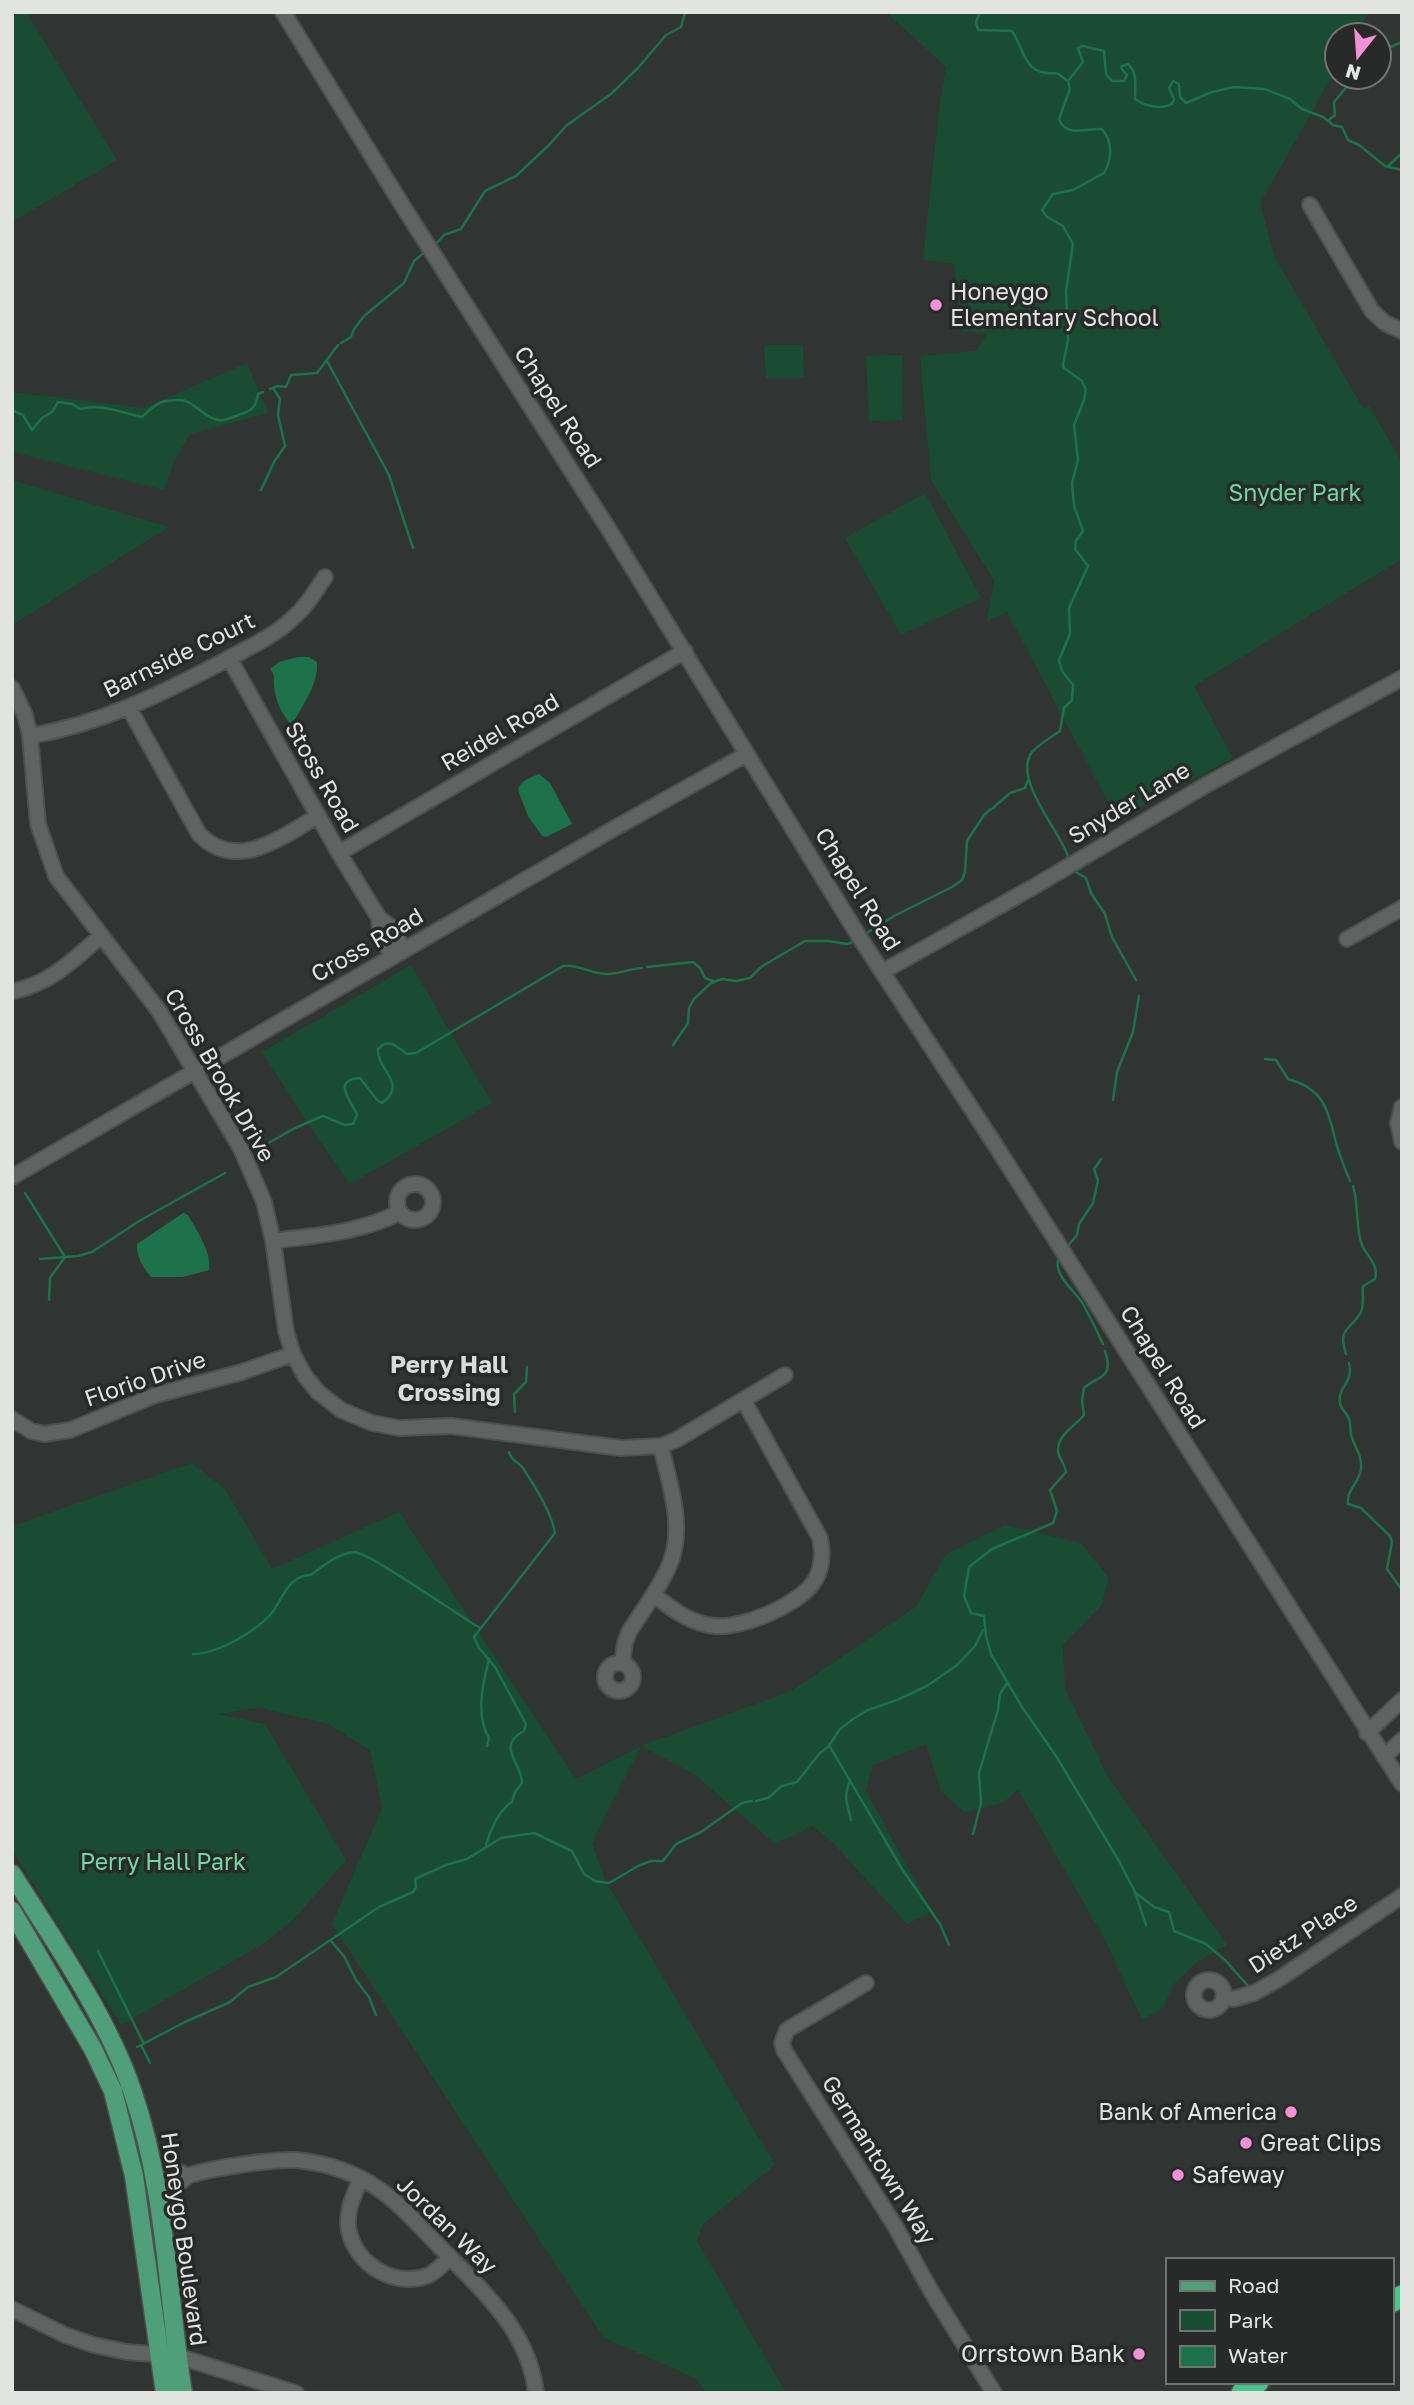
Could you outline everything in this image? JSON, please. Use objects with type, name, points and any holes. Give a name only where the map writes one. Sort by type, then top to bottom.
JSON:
[{"type":"main road","name":"Honeygo Boulevard","points":[[12,1874],[112,2041],[133,2092],[155,2181],[168,2355],[165,2393]]},
{"type":"main road","name":"Honeygo Boulevard","points":[[12,1911],[93,2049],[113,2091],[134,2176],[168,2355],[183,2393]]},
{"type":"street","name":"Chapel Road","points":[[283,12],[685,651],[883,972],[1402,1784]]},
{"type":"street","points":[[1310,205],[1372,311],[1385,323],[1402,331]]},
{"type":"street","name":"Barnside Court","points":[[30,736],[80,725],[161,695],[290,621],[306,606],[325,577]]},
{"type":"street","name":"Reidel Road","points":[[339,853],[685,651]]},
{"type":"street","name":"Stoss Road","points":[[229,658],[339,853],[379,918],[391,927],[398,954]]},
{"type":"street","name":"Snyder Lane","points":[[883,972],[1206,785],[1402,678]]},
{"type":"street","name":"Cross Brook Drive","points":[[12,688],[25,715],[30,736],[38,824],[56,876],[101,936],[130,969],[159,1011],[241,1149],[264,1202],[273,1241],[286,1331],[293,1354],[304,1376],[318,1392],[341,1410],[372,1423],[399,1428],[451,1426],[621,1448],[661,1446],[690,1434],[785,1375]]},
{"type":"street","points":[[129,708],[199,834],[208,843],[233,851],[247,852],[260,848],[317,816]]},
{"type":"street","name":"Cross Road","points":[[12,1177],[747,754]]},
{"type":"street","points":[[1347,939],[1402,908]]},
{"type":"street","points":[[13,993],[36,986],[56,974],[101,936]]},
{"type":"street","points":[[1402,1107],[1398,1123],[1402,1142]]},
{"type":"street","points":[[273,1241],[351,1231],[379,1223],[400,1212]]},
{"type":"street","name":"Florio Drive","points":[[12,1419],[31,1431],[44,1434],[70,1430],[156,1395],[242,1372],[293,1354]]},
{"type":"street","points":[[653,1595],[689,1619],[713,1626],[729,1626],[747,1623],[776,1609],[804,1593],[814,1582],[822,1557],[820,1538],[744,1402]]},
{"type":"street","points":[[622,1663],[629,1632],[671,1563],[676,1535],[676,1513],[661,1446]]},
{"type":"street","points":[[1367,1733],[1402,1700]]},
{"type":"street","points":[[1384,1757],[1402,1740]]},
{"type":"street","name":"Dietz Place","points":[[1223,1997],[1233,1999],[1254,1993],[1271,1984],[1402,1896]]},
{"type":"street","name":"Germantown Way","points":[[866,1983],[787,2030],[782,2043],[784,2050],[895,2226],[993,2393]]},
{"type":"street","name":"Jordan Way","points":[[155,2181],[180,2183],[187,2176],[293,2160],[338,2168],[361,2178],[382,2191],[503,2312],[531,2364],[536,2393]]},
{"type":"street","points":[[361,2178],[349,2209],[349,2231],[359,2253],[371,2265],[389,2276],[418,2278],[436,2270],[450,2257]]},
{"type":"street","points":[[12,2309],[65,2335],[94,2344],[127,2352],[168,2355],[250,2386],[296,2393]]},
{"type":"green space","points":[[12,12],[26,12],[117,160],[12,222]]},
{"type":"green space","name":"Snyder Park","points":[[886,12],[1369,12],[1364,21],[1323,21],[1324,91],[1260,203],[1274,256],[1363,408],[1369,406],[1402,462],[1402,559],[1194,686],[1233,758],[1117,819],[1007,612],[987,621],[994,580],[931,480],[920,356],[975,351],[988,333],[962,332],[954,264],[923,260],[946,67]]},
{"type":"green space","points":[[764,345],[803,345],[804,378],[766,378]]},
{"type":"green space","points":[[902,355],[903,420],[869,421],[866,356]]},
{"type":"green space","points":[[247,363],[268,413],[190,434],[173,464],[164,490],[12,452],[12,392],[144,408]]},
{"type":"green space","points":[[12,480],[169,527],[12,625]]},
{"type":"green space","points":[[925,493],[981,598],[901,635],[845,538]]},
{"type":"green space","points":[[411,965],[492,1103],[350,1184],[262,1052]]},
{"type":"green space","name":"Perry Hall Park","points":[[192,1463],[225,1489],[272,1569],[399,1512],[576,1779],[641,1746],[592,1843],[605,1880],[775,2165],[703,2224],[697,2241],[786,2393],[707,2393],[695,2378],[604,2338],[332,1924],[382,1808],[370,1750],[328,1724],[260,1708],[218,1714],[265,1724],[346,1860],[294,1919],[263,1944],[121,2025],[12,1850],[12,1526]]},
{"type":"green space","points":[[1005,1525],[1081,1543],[1108,1577],[1102,1605],[1063,1645],[1065,1689],[1108,1777],[1227,1945],[1196,1963],[1174,1984],[1163,2008],[1142,2020],[1105,1940],[1018,1789],[1003,1803],[964,1812],[941,1791],[926,1744],[873,1765],[866,1791],[932,1912],[907,1924],[834,1844],[813,1826],[775,1844],[694,1774],[641,1746],[791,1691],[917,1606],[945,1555]]},
{"type":"water","points":[[309,657],[317,662],[317,670],[309,695],[292,725],[277,702],[274,675],[270,669],[279,662]]},
{"type":"water","points":[[539,774],[550,783],[572,824],[546,837],[542,836],[528,816],[518,790],[523,782]]},
{"type":"water","points":[[183,1213],[188,1215],[203,1242],[209,1270],[183,1277],[151,1277],[141,1262],[137,1244]]},
{"type":"waterway","points":[[435,245],[444,235],[461,229],[485,191],[516,176],[567,125],[611,94],[666,35],[681,27],[685,12]]},
{"type":"waterway","points":[[980,12],[976,22],[978,30],[1012,31],[1032,67],[1046,73],[1057,73],[1068,81],[1070,89],[1059,119],[1062,125],[1077,131],[1102,129],[1110,145],[1109,162],[1104,173],[1073,190],[1053,194],[1042,210],[1047,217],[1063,226],[1073,244],[1066,291],[1068,340],[1063,365],[1082,381],[1086,390],[1074,425],[1078,460],[1072,483],[1074,506],[1083,531],[1076,541],[1075,549],[1088,566],[1069,608],[1070,634],[1059,660],[1062,671],[1073,685],[1072,700],[1064,708],[1060,731],[1032,752],[1027,766],[1033,792],[1068,856]]},
{"type":"waterway","points":[[1393,46],[1402,42]]},
{"type":"waterway","points":[[1068,81],[1083,62],[1078,48],[1083,46],[1104,51],[1106,74],[1112,81],[1124,81],[1127,75],[1121,68],[1128,64],[1135,76],[1135,99],[1143,104],[1158,107],[1172,104],[1174,99],[1169,88],[1173,81],[1179,84],[1180,97],[1186,103],[1212,92],[1234,87],[1265,89],[1290,99],[1302,109],[1323,117],[1333,125],[1342,127],[1348,140],[1359,145],[1385,166],[1402,170]]},
{"type":"waterway","points":[[1329,120],[1335,115],[1334,102],[1343,91]]},
{"type":"waterway","points":[[1387,167],[1402,153]]},
{"type":"waterway","points":[[341,343],[351,337],[364,316],[404,283],[414,261],[426,251]]},
{"type":"waterway","points":[[270,389],[286,387],[291,375],[317,373],[338,345]]},
{"type":"waterway","points":[[327,361],[389,475],[413,548]]},
{"type":"waterway","points":[[261,490],[285,446],[278,415],[280,399],[273,388]]},
{"type":"waterway","points":[[12,410],[23,415],[32,430],[42,418],[52,412],[58,402],[72,404],[80,409],[104,408],[142,417],[162,402],[180,400],[212,418],[224,420],[250,410],[258,394],[263,392]]},
{"type":"waterway","points":[[993,808],[1010,793],[1025,788],[1028,780]]},
{"type":"waterway","points":[[865,934],[962,880],[967,841],[991,809]]},
{"type":"waterway","points":[[1076,872],[1086,878],[1091,893],[1105,914],[1112,937],[1136,980]]},
{"type":"waterway","points":[[673,1045],[688,1023],[689,1008],[694,999],[711,983],[722,979],[736,981],[750,978],[761,967],[805,941],[847,944],[856,941]]},
{"type":"waterway","points":[[647,967],[693,962],[705,978],[713,981]]},
{"type":"waterway","points":[[265,1145],[323,1116],[345,1125],[353,1124],[357,1115],[345,1092],[346,1083],[351,1080],[360,1078],[382,1103],[392,1089],[392,1083],[379,1056],[378,1049],[382,1045],[389,1043],[407,1054],[416,1053],[563,966],[602,974],[642,968]]},
{"type":"waterway","points":[[1113,1100],[1117,1072],[1133,1032],[1139,996]]},
{"type":"waterway","points":[[1265,1059],[1276,1060],[1288,1079],[1309,1088],[1322,1101],[1350,1181]]},
{"type":"waterway","points":[[1066,1248],[1077,1235],[1079,1224],[1093,1203],[1098,1180],[1094,1169],[1101,1159]]},
{"type":"waterway","points":[[40,1259],[92,1252],[139,1221],[225,1173]]},
{"type":"waterway","points":[[1346,1354],[1344,1335],[1362,1311],[1363,1286],[1375,1279],[1376,1274],[1360,1238],[1353,1186]]},
{"type":"waterway","points":[[25,1193],[65,1257]]},
{"type":"waterway","points":[[1059,1256],[1061,1276],[1083,1304],[1103,1344]]},
{"type":"waterway","points":[[49,1300],[50,1278],[65,1257]]},
{"type":"waterway","points":[[1105,1351],[1108,1367],[1106,1372],[1084,1388],[1084,1415],[1063,1435],[1058,1445],[1066,1472],[1050,1490],[1057,1511],[1053,1523],[992,1549],[969,1567],[964,1596],[971,1613],[984,1616],[991,1654],[1119,1861],[1135,1892],[1146,1925]]},
{"type":"waterway","points":[[1349,1363],[1349,1376],[1341,1393],[1340,1403],[1349,1419],[1351,1435],[1361,1464],[1360,1474],[1349,1494],[1348,1504],[1361,1508],[1390,1536],[1392,1542],[1387,1569],[1402,1590]]},
{"type":"waterway","points":[[515,1412],[514,1394],[526,1382],[527,1367]]},
{"type":"waterway","points":[[486,1845],[496,1821],[512,1802],[522,1783],[512,1755],[511,1743],[524,1731],[526,1724],[495,1667],[479,1648],[474,1637],[555,1533],[550,1516],[537,1491],[509,1452]]},
{"type":"waterway","points":[[193,1654],[213,1650],[246,1635],[271,1614],[291,1583],[311,1575],[337,1557],[354,1552],[377,1562],[480,1628]]},
{"type":"waterway","points":[[756,1801],[768,1798],[782,1786],[797,1782],[840,1729],[853,1719],[868,1710],[927,1686],[957,1665],[975,1646],[983,1630]]},
{"type":"waterway","points":[[487,1746],[489,1738],[481,1709],[489,1659]]},
{"type":"waterway","points":[[973,1834],[981,1803],[979,1773],[998,1710],[1000,1694],[1007,1683]]},
{"type":"waterway","points":[[829,1745],[902,1869],[940,1924],[949,1945]]},
{"type":"waterway","points":[[850,1780],[846,1796],[851,1820]]},
{"type":"waterway","points":[[137,2047],[230,2002],[248,1987],[276,1977],[379,1907],[413,1892],[416,1887],[415,1879],[467,1859],[501,1838],[534,1833],[572,1851],[584,1874],[595,1881],[609,1883],[638,1866],[651,1861],[663,1861],[676,1844],[701,1832],[742,1803],[752,1801]]},
{"type":"waterway","points":[[1136,1893],[1154,1907],[1169,1912],[1174,1931],[1206,1944],[1226,1961],[1249,1987]]},
{"type":"waterway","points":[[331,1941],[344,1956],[356,1980],[369,1997],[376,2015]]},
{"type":"waterway","points":[[98,1951],[144,2044]]},
{"type":"waterway","points":[[141,2045],[150,2063]]},
{"type":"place","name":"Honeygo Elementary School","points":[[936,305]]},
{"type":"place","name":"Bank of America","points":[[1291,2112]]},
{"type":"place","name":"Great Clips","points":[[1246,2143]]},
{"type":"place","name":"Safeway","points":[[1178,2175]]},
{"type":"place","name":"Orrstown Bank","points":[[1139,2354]]},
{"type":"district","name":"Perry Hall Crossing","points":[[449,1379]]}]
